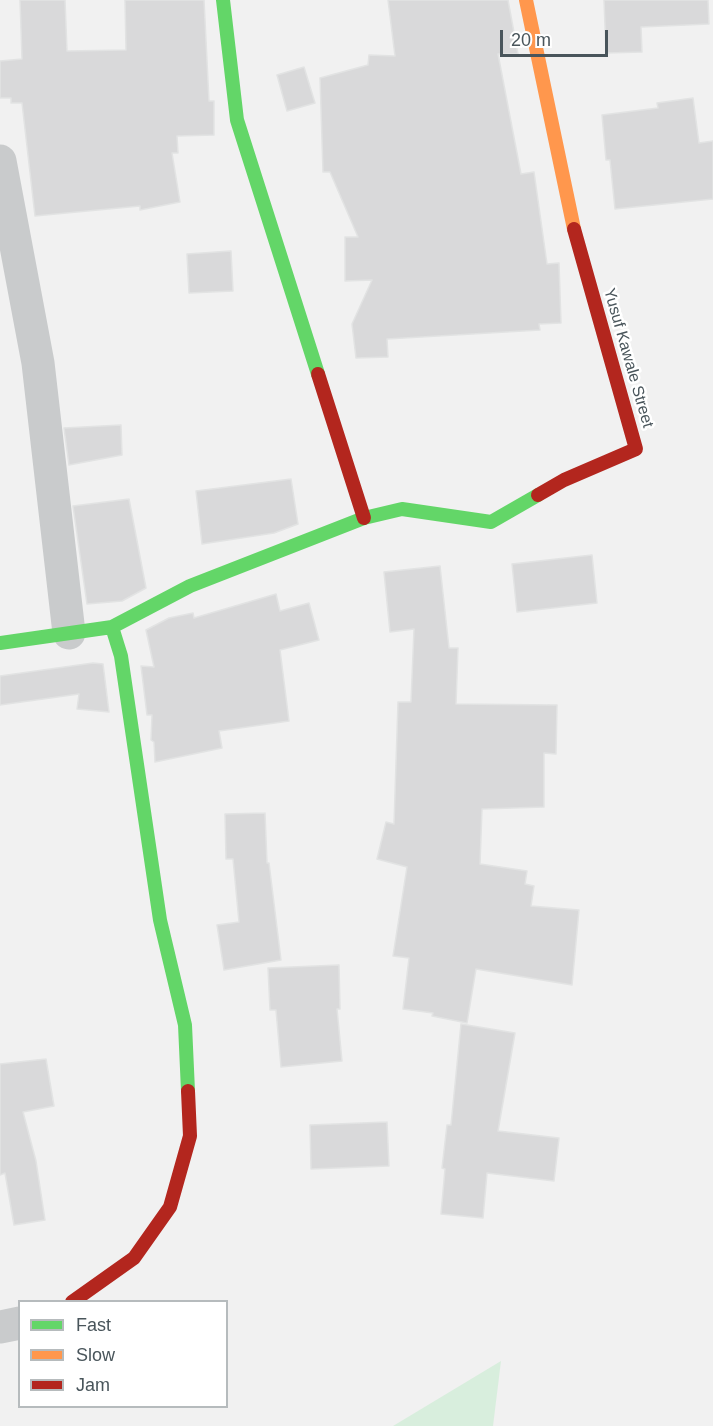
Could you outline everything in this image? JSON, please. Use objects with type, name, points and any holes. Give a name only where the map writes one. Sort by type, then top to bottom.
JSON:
[{"type":"street","points":[[223,0],[237,120],[364,518]]},
{"type":"street","name":"Yusuf Kawale Street","points":[[0,643],[112,627],[190,586],[364,518],[402,509],[491,522],[564,480],[636,449],[569,213],[526,0]]},
{"type":"street","points":[[0,162],[38,363],[69,633]]},
{"type":"street","points":[[75,1300],[134,1258],[170,1207],[190,1136],[185,1024],[160,920],[121,656],[112,627]]},
{"type":"street","points":[[0,1327],[18,1323]]},
{"type":"green space","points":[[501,1361],[493,1426],[393,1426]]},
{"type":"building","points":[[20,0],[65,0],[67,51],[126,50],[125,0],[204,0],[209,101],[214,101],[214,135],[177,136],[178,153],[172,153],[180,202],[140,210],[140,206],[35,216],[22,103],[11,103],[11,98],[0,98],[0,61],[22,59]]},
{"type":"building","points":[[388,0],[508,0],[518,54],[498,54],[521,174],[534,172],[547,264],[559,263],[561,323],[539,324],[540,330],[387,339],[388,357],[356,358],[352,324],[372,280],[345,281],[345,237],[358,237],[330,172],[323,172],[320,78],[368,65],[369,55],[395,56]]},
{"type":"building","points":[[604,0],[708,0],[709,24],[641,27],[642,52],[606,53]]},
{"type":"building","points":[[304,67],[315,103],[287,111],[277,75]]},
{"type":"building","points":[[693,98],[699,143],[713,141],[713,199],[615,209],[610,160],[606,160],[602,115],[658,108],[657,103]]},
{"type":"building","points":[[231,251],[233,291],[189,293],[187,254]]},
{"type":"building","points":[[121,425],[122,455],[69,465],[64,428]]},
{"type":"building","points":[[291,479],[298,524],[274,533],[202,544],[196,491]]},
{"type":"building","points":[[129,499],[146,588],[122,601],[87,604],[73,506]]},
{"type":"building","points":[[592,555],[597,603],[517,612],[512,564]]},
{"type":"building","points":[[440,566],[449,648],[458,648],[456,704],[557,705],[556,754],[544,753],[544,807],[482,809],[480,864],[527,871],[525,884],[534,886],[531,906],[579,910],[572,985],[476,969],[467,1023],[432,1016],[433,1013],[403,1009],[409,958],[393,956],[407,867],[377,859],[386,822],[394,824],[398,702],[411,702],[414,629],[390,632],[384,572]]},
{"type":"building","points":[[276,594],[280,611],[309,603],[319,640],[280,650],[289,721],[219,731],[222,748],[155,762],[154,742],[151,740],[152,715],[147,715],[141,666],[154,667],[146,630],[169,618],[193,613],[194,618]]},
{"type":"building","points":[[93,663],[103,664],[109,712],[77,709],[79,694],[0,705],[0,676]]},
{"type":"building","points":[[265,813],[267,863],[269,863],[281,960],[224,970],[217,925],[239,922],[233,859],[226,859],[225,814]]},
{"type":"building","points":[[339,965],[340,1009],[337,1009],[342,1061],[281,1067],[276,1010],[270,1010],[268,968]]},
{"type":"building","points":[[461,1024],[515,1033],[498,1131],[559,1138],[554,1181],[487,1173],[483,1218],[441,1214],[445,1169],[442,1168],[447,1125],[451,1125]]},
{"type":"building","points":[[46,1059],[54,1106],[23,1112],[36,1161],[45,1220],[14,1225],[5,1173],[0,1175],[0,1064]]},
{"type":"building","points":[[387,1122],[389,1166],[311,1169],[310,1125]]},
{"type":"traffic: fast","points":[[223,0],[237,120],[318,374]]},
{"type":"traffic: fast","points":[[0,643],[112,627],[190,586],[364,518],[402,509],[491,522],[538,495]]},
{"type":"traffic: fast","points":[[112,627],[121,656],[160,920],[185,1025],[188,1091]]},
{"type":"traffic: slow","points":[[526,0],[574,229]]},
{"type":"traffic: jam","points":[[538,495],[564,480],[636,449],[574,229]]},
{"type":"traffic: jam","points":[[318,374],[364,518]]},
{"type":"traffic: jam","points":[[75,1300],[134,1258],[170,1207],[190,1136],[188,1091]]}]
